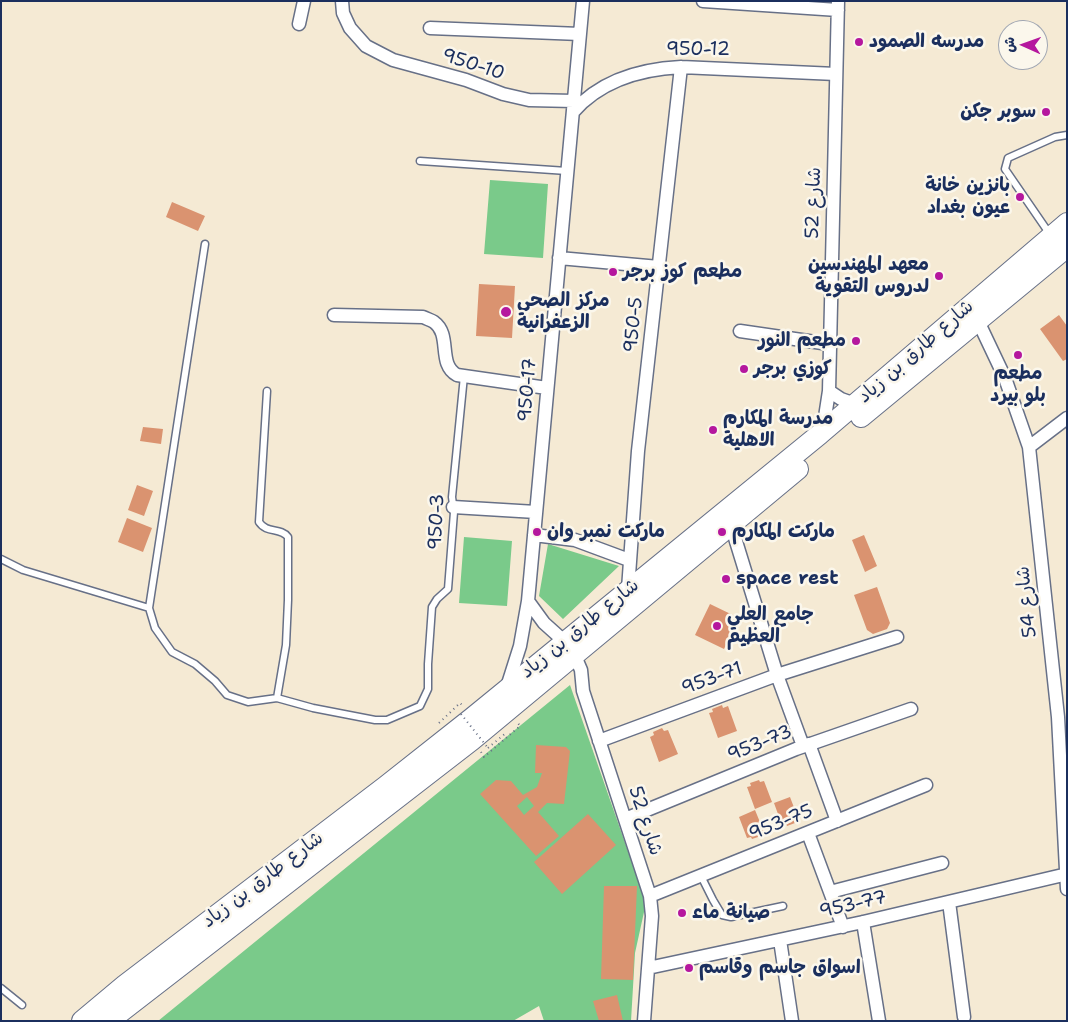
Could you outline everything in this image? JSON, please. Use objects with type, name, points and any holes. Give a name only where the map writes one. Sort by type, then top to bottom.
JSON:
[{"type":"main road","name":"شارع طارق بن زياد","points":[[82,1021],[125,984],[386,786],[506,690],[569,649],[731,525],[978,321],[1059,242],[1067,222]]},
{"type":"main road","name":"شارع طارق بن زياد","points":[[109,1021],[472,740],[569,649],[628,589],[855,404],[1059,242]]},
{"type":"street","points":[[299,24],[304,1]]},
{"type":"street","name":"950-10","points":[[342,1],[343,13],[350,28],[366,46],[392,60],[466,80],[503,94],[528,100],[573,106]]},
{"type":"street","name":"950-17","points":[[506,690],[520,646],[528,601],[583,1]]},
{"type":"street","points":[[703,1],[838,6]]},
{"type":"street","name":"شارع 52","points":[[820,434],[829,391],[838,6]]},
{"type":"street","points":[[430,28],[580,34]]},
{"type":"street","name":"950-12","points":[[573,106],[621,79],[650,70],[681,67],[836,74]]},
{"type":"street","name":"950-5","points":[[628,589],[638,451],[681,67]]},
{"type":"street","points":[[559,258],[659,267]]},
{"type":"street","points":[[334,314],[423,318],[436,323],[442,334],[447,366],[451,372],[464,376],[547,388]]},
{"type":"street","name":"شارع 54","points":[[978,321],[1005,378],[1029,447],[1062,716],[1067,889]]},
{"type":"street","points":[[740,331],[829,344]]},
{"type":"street","points":[[829,391],[855,404]]},
{"type":"street","points":[[1029,447],[1067,418]]},
{"type":"street","points":[[453,507],[536,512]]},
{"type":"street","points":[[731,525],[777,675],[838,821]]},
{"type":"street","points":[[534,535],[576,540],[630,560]]},
{"type":"street","points":[[528,601],[544,623],[569,649]]},
{"type":"street","name":"953-71","points":[[599,741],[777,675],[897,637]]},
{"type":"street","name":"شارع 52","points":[[569,649],[581,670],[583,691],[650,896],[652,916],[644,1021]]},
{"type":"street","name":"953-73","points":[[625,819],[806,745],[911,709]]},
{"type":"street","name":"953-75","points":[[650,896],[926,785]]},
{"type":"street","points":[[808,833],[843,927]]},
{"type":"street","points":[[830,892],[942,864]]},
{"type":"street","name":"953-77","points":[[648,968],[843,927],[1066,874]]},
{"type":"street","points":[[949,902],[964,1017]]},
{"type":"street","points":[[863,922],[878,1021]]},
{"type":"street","points":[[780,940],[792,1021]]},
{"type":"lane","points":[[1059,242],[1005,169],[1008,158],[1055,137],[1067,135]]},
{"type":"lane","points":[[420,162],[567,171]]},
{"type":"lane","points":[[205,244],[149,608],[155,628],[172,652],[195,664],[228,695],[248,702],[277,698],[286,645],[288,538],[286,534],[263,528],[260,522],[267,391]]},
{"type":"lane","name":"950-3","points":[[277,698],[313,708],[375,720],[387,720],[420,706],[428,689],[432,608],[436,599],[448,589],[452,497],[464,376]]},
{"type":"lane","points":[[1,559],[23,570],[149,608]]},
{"type":"lane","points":[[702,876],[722,914],[731,917],[783,906]]},
{"type":"lane","points":[[1,988],[22,1005]]},
{"type":"path","points":[[461,714],[488,748],[518,723],[520,726],[490,752]]},
{"type":"green space","points":[[490,180],[548,184],[543,258],[484,254]]},
{"type":"green space","points":[[464,537],[512,541],[507,606],[459,603]]},
{"type":"green space","points":[[548,544],[619,566],[563,619],[539,596]]},
{"type":"green space","points":[[570,685],[646,903],[635,953],[631,1021],[544,1021],[539,1006],[513,1021],[158,1021]]},
{"type":"building","points":[[172,202],[205,216],[198,231],[166,217]]},
{"type":"building","points":[[479,284],[515,286],[512,338],[476,336]]},
{"type":"building","points":[[1059,315],[1067,326],[1067,359],[1063,361],[1040,329]]},
{"type":"building","points":[[143,427],[163,429],[161,444],[140,441]]},
{"type":"building","points":[[137,485],[153,491],[144,516],[128,510]]},
{"type":"building","points":[[127,518],[152,528],[143,552],[118,542]]},
{"type":"building","points":[[864,535],[877,566],[865,572],[852,540]]},
{"type":"building","points":[[877,587],[890,623],[887,629],[873,634],[867,630],[854,595]]},
{"type":"building","name":"جامع العلي العظيم","points":[[710,604],[739,618],[724,649],[695,635]]},
{"type":"building","points":[[722,705],[723,708],[728,706],[737,731],[718,738],[709,713],[713,712],[712,709]]},
{"type":"building","points":[[662,728],[664,731],[668,730],[678,754],[659,762],[650,737],[654,735],[653,732]]},
{"type":"building","points":[[536,745],[566,747],[570,751],[564,804],[547,803],[538,812],[559,836],[536,856],[480,794],[496,780],[511,781],[523,795],[537,787],[542,773],[535,773]],"holes":[[[527,797],[534,806],[524,815],[517,806]]]},
{"type":"building","points":[[759,780],[760,782],[764,781],[772,802],[755,809],[747,787],[751,786],[750,783]]},
{"type":"building","points":[[790,797],[798,818],[794,820],[795,823],[787,826],[786,823],[782,825],[774,803]]},
{"type":"building","points":[[755,810],[764,832],[760,833],[761,836],[752,839],[751,837],[747,838],[739,817]]},
{"type":"building","points":[[588,814],[616,845],[562,894],[534,862]]},
{"type":"building","points":[[604,886],[637,886],[633,980],[601,979]]},
{"type":"building","points":[[617,995],[623,1021],[599,1021],[593,1001]]},
{"type":"place","name":"مدرسه الصمود","points":[[859,42]]},
{"type":"place","name":"سوبر جكن","points":[[1046,112]]},
{"type":"place","name":"بانزين خانة عيون بغداد","points":[[1020,197]]},
{"type":"place","name":"مطعم كوز برجر","points":[[613,272]]},
{"type":"place","name":"معهد المهندسين لدروس التقوية","points":[[939,276]]},
{"type":"place","name":"مركز الصحي الزعفرانية","points":[[506,312]]},
{"type":"place","name":"مطعم النور","points":[[856,341]]},
{"type":"place","name":"مطعم بلو بيرد","points":[[1018,355]]},
{"type":"place","name":"كوزي برجر","points":[[744,369]]},
{"type":"place","name":"مدرسة المكارم الاهلية","points":[[713,430]]},
{"type":"place","name":"ماركت نمبر وان","points":[[537,532]]},
{"type":"place","name":"ماركت المكارم","points":[[722,532]]},
{"type":"place","name":"space rest","points":[[726,579]]},
{"type":"place","name":"جامع العلي العظيم","points":[[717,626]]},
{"type":"place","name":"صيانة ماء","points":[[682,913]]},
{"type":"place","name":"اسواق جاسم وقاسم","points":[[689,968]]}]
